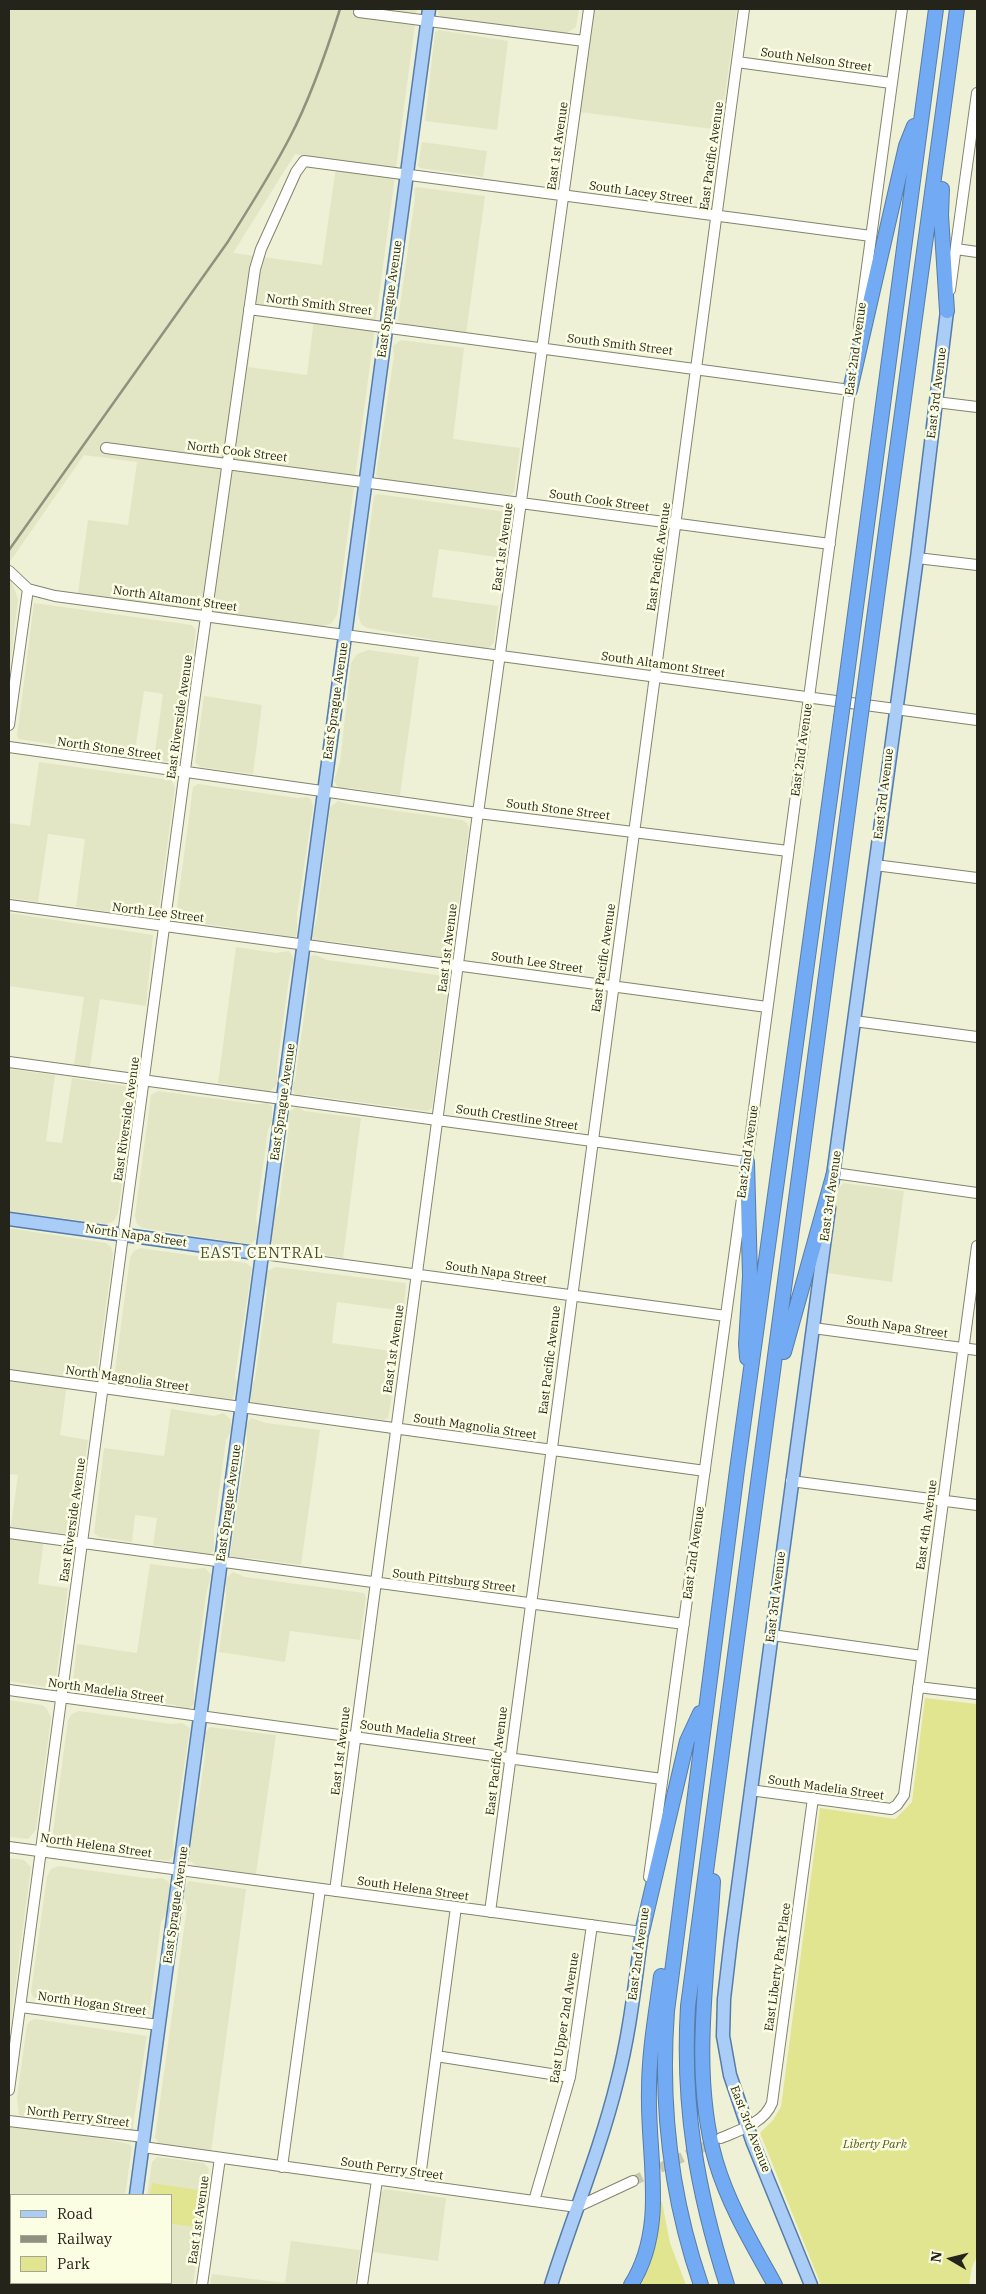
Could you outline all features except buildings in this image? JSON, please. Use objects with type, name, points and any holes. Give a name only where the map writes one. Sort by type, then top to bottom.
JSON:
[{"type":"highway","points":[[701,2285],[679,2213],[669,2154],[665,2107],[666,2019],[706,1702],[936,9]]},
{"type":"highway","points":[[727,2285],[712,2236],[695,2163],[686,2072],[691,1977],[716,1810],[860,721],[945,109],[957,9]]},
{"type":"highway","points":[[945,109],[941,215],[947,311]]},
{"type":"highway","points":[[850,390],[906,146],[921,110]]},
{"type":"highway","points":[[747,1162],[750,1276],[746,1344],[750,1383]]},
{"type":"highway","points":[[771,1399],[834,1173]]},
{"type":"highway","points":[[642,1932],[688,1741],[706,1702]]},
{"type":"highway","points":[[716,1810],[703,2042],[708,2120],[716,2161],[726,2193],[739,2221],[776,2285]]},
{"type":"highway","points":[[631,2285],[645,2260],[652,2229],[653,2190],[649,2091],[651,2056],[663,1959],[678,1913]]},
{"type":"main road","name":"East Sprague Avenue","points":[[136,2194],[429,14]]},
{"type":"main road","name":"East 3rd Avenue","points":[[811,2285],[747,2126],[730,2075],[723,2036],[725,1990],[791,1480],[917,558],[947,311]]},
{"type":"main road","name":"North Napa Street","points":[[9,1218],[263,1254]]},
{"type":"main road","name":"East 2nd Avenue","points":[[550,2285],[602,2137],[617,2082],[633,1998],[642,1932]]},
{"type":"street","name":"East 1st Avenue","points":[[335,1891],[478,813],[589,9]]},
{"type":"street","name":"East Pacific Avenue","points":[[490,1912],[744,9]]},
{"type":"street","name":"East 2nd Avenue","points":[[642,1932],[902,9]]},
{"type":"street","points":[[360,12],[429,14],[584,41]]},
{"type":"street","name":"South Nelson Street","points":[[737,62],[891,83]]},
{"type":"street","name":"East 3rd Avenue","points":[[947,311],[977,94]]},
{"type":"street","name":"South Lacey Street","points":[[304,161],[871,236]]},
{"type":"street","name":"East Riverside Avenue","points":[[9,2090],[145,1081],[184,772],[254,269],[261,249],[296,172],[304,161]]},
{"type":"street","points":[[956,249],[977,252]]},
{"type":"street","name":"North Smith Street","points":[[249,309],[386,327]]},
{"type":"street","name":"South Smith Street","points":[[386,327],[850,390]]},
{"type":"street","points":[[936,402],[977,407]]},
{"type":"street","name":"North Cook Street","points":[[106,448],[366,481]]},
{"type":"street","name":"South Cook Street","points":[[366,481],[676,525],[830,544]]},
{"type":"street","points":[[917,558],[977,565]]},
{"type":"street","name":"North Altamont Street","points":[[9,571],[28,589],[55,596],[345,635]]},
{"type":"street","points":[[9,725],[28,589]]},
{"type":"street","name":"South Altamont Street","points":[[345,635],[977,720]]},
{"type":"street","name":"North Stone Street","points":[[9,747],[324,792]]},
{"type":"street","name":"South Stone Street","points":[[324,792],[788,852]]},
{"type":"street","points":[[875,865],[977,878]]},
{"type":"street","name":"North Lee Street","points":[[9,905],[304,944]]},
{"type":"street","name":"South Lee Street","points":[[304,944],[768,1007]]},
{"type":"street","points":[[854,1020],[977,1037]]},
{"type":"street","name":"South Crestline Street","points":[[9,1062],[747,1162]]},
{"type":"street","points":[[834,1173],[977,1193]]},
{"type":"street","name":"East 4th Avenue","points":[[897,1805],[904,1795],[977,1246]]},
{"type":"street","name":"South Napa Street","points":[[263,1254],[726,1316]]},
{"type":"street","name":"South Napa Street","points":[[813,1328],[977,1350]]},
{"type":"street","name":"North Magnolia Street","points":[[9,1375],[242,1407]]},
{"type":"street","name":"South Magnolia Street","points":[[242,1407],[705,1471]]},
{"type":"street","points":[[791,1480],[977,1505]]},
{"type":"street","name":"South Pittsburg Street","points":[[9,1533],[375,1584],[684,1624]]},
{"type":"street","points":[[772,1635],[922,1656]]},
{"type":"street","points":[[918,1687],[977,1694]]},
{"type":"street","name":"North Madelia Street","points":[[9,1690],[201,1716]]},
{"type":"street","name":"South Madelia Street","points":[[201,1716],[662,1779]]},
{"type":"street","name":"South Madelia Street","points":[[750,1790],[891,1809],[897,1805]]},
{"type":"street","name":"East Liberty Park Place","points":[[747,2126],[768,2113],[772,2103],[813,1798]]},
{"type":"street","name":"North Helena Street","points":[[9,1847],[180,1871]]},
{"type":"street","name":"South Helena Street","points":[[180,1871],[642,1932]]},
{"type":"street","points":[[282,2167],[320,1889]]},
{"type":"street","points":[[419,2186],[456,1907]]},
{"type":"street","name":"East Upper 2nd Avenue","points":[[534,2201],[570,2077],[592,1925]]},
{"type":"street","name":"North Hogan Street","points":[[21,2007],[160,2025]]},
{"type":"street","points":[[436,2056],[570,2077]]},
{"type":"street","name":"North Perry Street","points":[[9,2120],[144,2142]]},
{"type":"street","points":[[721,2138],[747,2126]]},
{"type":"street","name":"South Perry Street","points":[[144,2142],[220,2158],[577,2207]]},
{"type":"street","name":"East 1st Avenue","points":[[202,2285],[220,2158]]},
{"type":"street","points":[[362,2285],[376,2180]]},
{"type":"street","points":[[577,2207],[633,2181]]},
{"type":"shaded area","points":[[9,9],[417,9],[337,615],[331,624],[317,627],[78,593],[88,520],[128,525],[137,462],[84,455],[9,563]],"holes":[[[295,154],[337,160],[322,265],[233,253]],[[256,304],[315,312],[307,375],[248,367]]]},
{"type":"shaded area","points":[[439,9],[579,9],[576,27],[567,33],[442,17],[438,14]]},
{"type":"shaded area","points":[[594,9],[737,9],[720,130],[580,112]]},
{"type":"shaded area","points":[[439,30],[508,41],[497,130],[425,121],[435,32]]},
{"type":"shaded area","points":[[422,142],[487,151],[483,177],[420,168],[418,165]]},
{"type":"shaded area","points":[[417,187],[485,196],[466,334],[403,325],[398,320],[415,197],[414,189]]},
{"type":"shaded area","points":[[401,340],[464,348],[453,439],[520,448],[514,492],[510,495],[380,479],[376,475],[394,355],[393,346]]},
{"type":"shaded area","points":[[378,494],[507,512],[511,515],[505,558],[439,549],[432,597],[498,606],[494,642],[490,647],[486,649],[367,628],[361,624],[358,614],[374,496]]},
{"type":"shaded area","points":[[9,580],[18,599],[9,676]]},
{"type":"shaded area","points":[[34,603],[192,625],[196,630],[179,759],[173,763],[154,759],[163,694],[144,691],[134,757],[19,739],[17,736]]},
{"type":"shaded area","points":[[368,650],[419,657],[400,795],[350,788],[339,789],[334,781],[340,762],[351,663],[357,654]]},
{"type":"shaded area","points":[[204,696],[262,705],[253,774],[200,767],[195,762]]},
{"type":"shaded area","points":[[39,762],[171,780],[175,787],[158,915],[153,918],[76,907],[85,839],[48,834],[38,902],[9,898],[9,823],[30,826]]},
{"type":"shaded area","points":[[198,784],[311,799],[313,807],[297,914],[297,934],[294,938],[288,939],[280,935],[179,920],[176,915],[193,787]]},
{"type":"shaded area","points":[[338,801],[462,820],[467,823],[469,828],[452,955],[448,958],[330,941],[317,943],[313,940],[312,935],[317,917],[330,807]]},
{"type":"shaded area","points":[[9,913],[153,935],[146,1006],[100,999],[90,1067],[74,1065],[84,997],[9,986]]},
{"type":"shaded area","points":[[236,947],[276,953],[289,951],[294,959],[289,978],[277,1067],[277,1085],[269,1092],[218,1083]]},
{"type":"shaded area","points":[[316,955],[327,960],[445,976],[449,979],[432,1108],[427,1111],[306,1095],[298,1096],[294,1093],[291,1085],[295,1080],[309,981],[308,961],[311,956]]},
{"type":"shaded area","points":[[9,1069],[55,1075],[46,1141],[62,1143],[72,1078],[133,1087],[135,1091],[118,1213],[114,1221],[106,1224],[9,1211]]},
{"type":"shaded area","points":[[158,1091],[256,1104],[267,1103],[272,1106],[272,1121],[268,1130],[256,1218],[258,1228],[256,1239],[253,1242],[248,1244],[142,1228],[137,1224],[135,1216],[151,1095]]},
{"type":"shaded area","points":[[297,1107],[305,1111],[361,1118],[343,1258],[275,1247],[271,1241],[275,1211],[279,1204],[289,1124],[288,1112]]},
{"type":"shaded area","points":[[844,1183],[904,1191],[892,1282],[827,1273],[838,1188]]},
{"type":"shaded area","points":[[9,1228],[106,1243],[111,1247],[113,1254],[97,1372],[90,1379],[68,1376],[60,1435],[88,1440],[76,1529],[70,1535],[45,1531],[38,1584],[68,1588],[56,1678],[53,1685],[46,1687],[9,1681],[9,1525],[11,1525],[18,1475],[9,1474]]},
{"type":"shaded area","points":[[140,1248],[246,1263],[252,1268],[235,1376],[237,1384],[232,1401],[120,1383],[114,1378],[130,1258],[134,1251]]},
{"type":"shaded area","points":[[276,1267],[406,1283],[404,1311],[337,1302],[332,1343],[399,1352],[388,1418],[384,1420],[267,1404],[260,1406],[251,1402],[250,1390],[255,1379],[267,1292],[265,1280],[267,1271]]},
{"type":"shaded area","points":[[171,1409],[214,1416],[224,1413],[231,1420],[231,1431],[226,1440],[214,1529],[214,1550],[210,1555],[153,1545],[157,1518],[135,1515],[132,1542],[99,1537],[94,1533],[104,1448],[164,1456]]},
{"type":"shaded area","points":[[251,1418],[266,1423],[320,1430],[301,1565],[248,1558],[234,1559],[230,1555],[247,1442],[246,1425]]},
{"type":"shaded area","points":[[150,1564],[192,1569],[205,1568],[211,1575],[206,1595],[194,1684],[194,1704],[188,1710],[175,1705],[84,1692],[76,1689],[73,1682],[77,1644],[137,1653]]},
{"type":"shaded area","points":[[233,1572],[245,1577],[364,1593],[366,1597],[360,1640],[290,1631],[285,1662],[219,1652],[226,1597],[226,1578]]},
{"type":"shaded area","points":[[9,1700],[42,1705],[47,1709],[51,1718],[36,1830],[28,1839],[9,1837]]},
{"type":"shaded area","points":[[79,1711],[172,1724],[182,1723],[190,1728],[173,1839],[174,1854],[169,1861],[61,1846],[55,1841],[53,1832],[68,1720],[72,1714]]},
{"type":"shaded area","points":[[210,1727],[276,1735],[256,1874],[196,1866],[189,1860],[194,1812],[198,1805],[205,1754],[205,1733]]},
{"type":"shaded area","points":[[9,1858],[24,1860],[31,1867],[9,2034]]},
{"type":"shaded area","points":[[58,1866],[153,1879],[162,1878],[168,1881],[170,1885],[167,1913],[161,1922],[149,2015],[37,2000],[33,1997],[31,1992],[47,1876],[51,1869]]},
{"type":"shaded area","points":[[189,1881],[246,1889],[211,2152],[159,2144],[155,2137],[187,1907],[184,1897],[185,1887]]},
{"type":"shaded area","points":[[35,2019],[147,2036],[133,2125],[134,2131],[131,2134],[19,2115],[17,2097],[27,2025]]},
{"type":"shaded area","points":[[9,2124],[86,2135],[129,2144],[132,2147],[125,2194],[10,2194],[10,2284],[113,2285],[9,2285]]},
{"type":"shaded area","points":[[157,2157],[204,2163],[209,2169],[193,2285],[135,2285],[172,2284],[172,2194],[147,2194],[152,2162]]},
{"type":"shaded area","points":[[385,2189],[446,2198],[438,2261],[372,2252],[380,2193]]},
{"type":"shaded area","points":[[291,2241],[360,2250],[355,2285],[210,2285],[212,2274],[285,2283]]},
{"type":"green space","name":"Liberty Park","points":[[925,1698],[977,1704],[977,2256],[972,2267],[969,2285],[821,2285],[760,2133],[773,2120],[781,2107],[820,1808],[895,1819],[912,1802]]},
{"type":"green space","points":[[152,2183],[204,2191],[199,2227],[172,2224],[172,2194],[150,2194]]},
{"type":"green space","points":[[659,2199],[662,2202],[670,2243],[686,2285],[641,2285],[653,2254],[658,2222]]},
{"type":"tunnel","points":[[633,2181],[716,2141]]},
{"type":"railway","points":[[9,550],[227,243],[260,191],[283,151],[304,107],[324,57],[340,9]]},
{"type":"district","name":"EAST CENTRAL","points":[[262,1254]]}]
